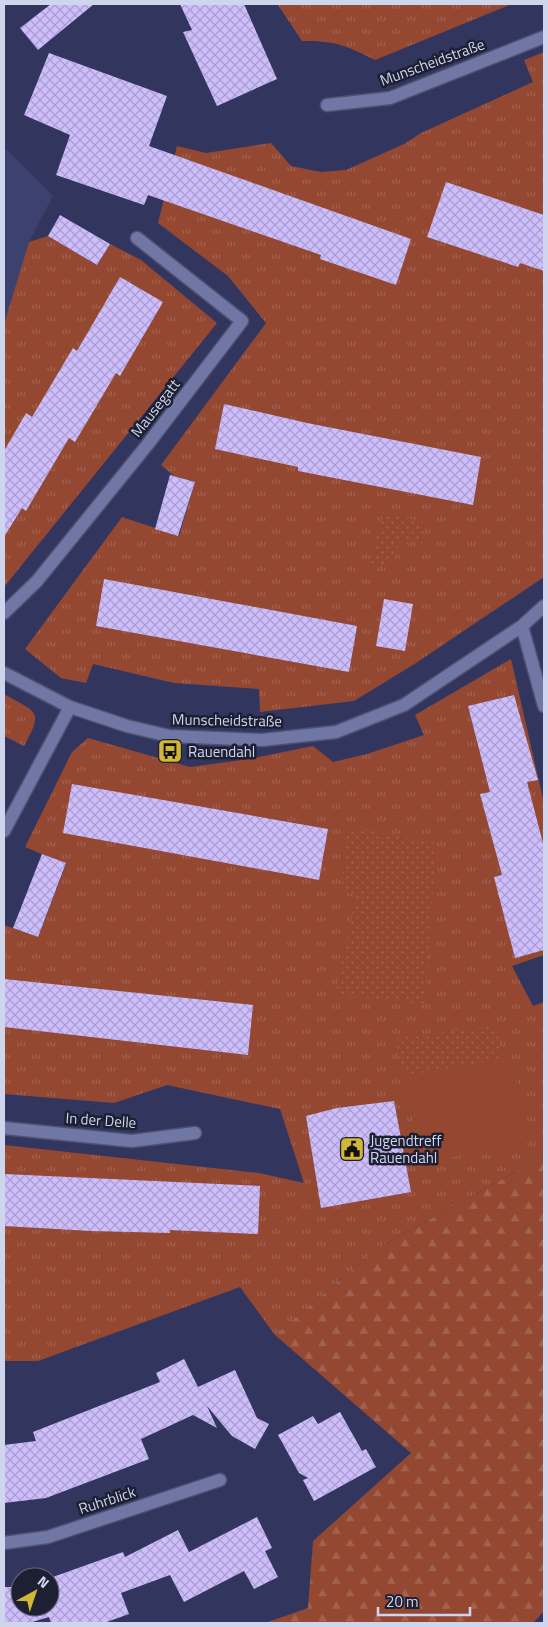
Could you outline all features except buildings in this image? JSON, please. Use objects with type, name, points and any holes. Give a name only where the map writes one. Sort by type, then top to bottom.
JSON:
[{"type":"street","name":"Munscheidstraße","points":[[327,105],[390,98],[544,36]]},
{"type":"street","name":"Mausegatt","points":[[4,613],[37,581],[55,559],[148,444],[242,322],[137,238]]},
{"type":"street","name":"Munscheidstraße","points":[[4,673],[70,707],[127,726],[169,736],[262,740],[336,732],[404,705],[522,626],[544,606]]},
{"type":"street","points":[[522,626],[544,706]]},
{"type":"street","points":[[4,831],[70,707]]},
{"type":"street","name":"In der Delle","points":[[4,1128],[132,1141],[195,1133]]},
{"type":"street","name":"Ruhrblick","points":[[4,1543],[48,1537],[220,1480]]},
{"type":"shaded area","points":[[4,147],[53,196],[29,242],[4,324]]},
{"type":"green space","points":[[512,4],[375,60],[340,45],[302,41],[278,5]]},
{"type":"green space","points":[[544,52],[544,577],[416,663],[354,701],[260,712],[259,689],[174,683],[93,664],[86,683],[61,678],[25,649],[122,517],[179,536],[195,482],[174,476],[161,465],[266,323],[228,276],[158,223],[177,146],[206,153],[271,143],[291,166],[321,172],[346,170],[404,144],[421,133],[533,82],[524,60]]},
{"type":"green space","points":[[48,236],[97,265],[110,244],[141,260],[217,323],[4,587],[4,324],[29,242]]},
{"type":"green space","points":[[383,512],[423,522],[422,524],[425,528],[422,544],[399,540],[396,556],[388,567],[371,563]]},
{"type":"green space","points":[[511,659],[544,803],[544,955],[512,966],[533,1006],[544,1002],[544,1153],[512,1174],[378,1248],[275,1335],[240,1287],[38,1361],[4,1361],[4,1145],[259,1173],[304,1183],[280,1109],[167,1085],[114,1103],[4,1094],[4,925],[38,937],[66,864],[25,847],[72,752],[88,738],[190,767],[249,759],[313,746],[333,762],[367,754],[424,735],[415,715]]},
{"type":"green space","points":[[4,694],[30,709],[34,714],[34,725],[24,746],[4,736]]},
{"type":"green space","points":[[348,827],[436,843],[425,1004],[336,994],[356,896],[341,890]]},
{"type":"green space","points":[[496,1026],[502,1059],[404,1076],[395,1038]]},
{"type":"green space","points":[[512,1057],[528,1143],[421,1163],[404,1076]]},
{"type":"green space","points":[[544,1153],[544,1611],[533,1623],[265,1623],[308,1608],[313,1541],[411,1453],[275,1335],[378,1248],[512,1174]]},
{"type":"place","name":"Rauendahl","points":[[170,751]]},
{"type":"place","name":"Jugendtreff Rauendahl","points":[[352,1149]]}]
